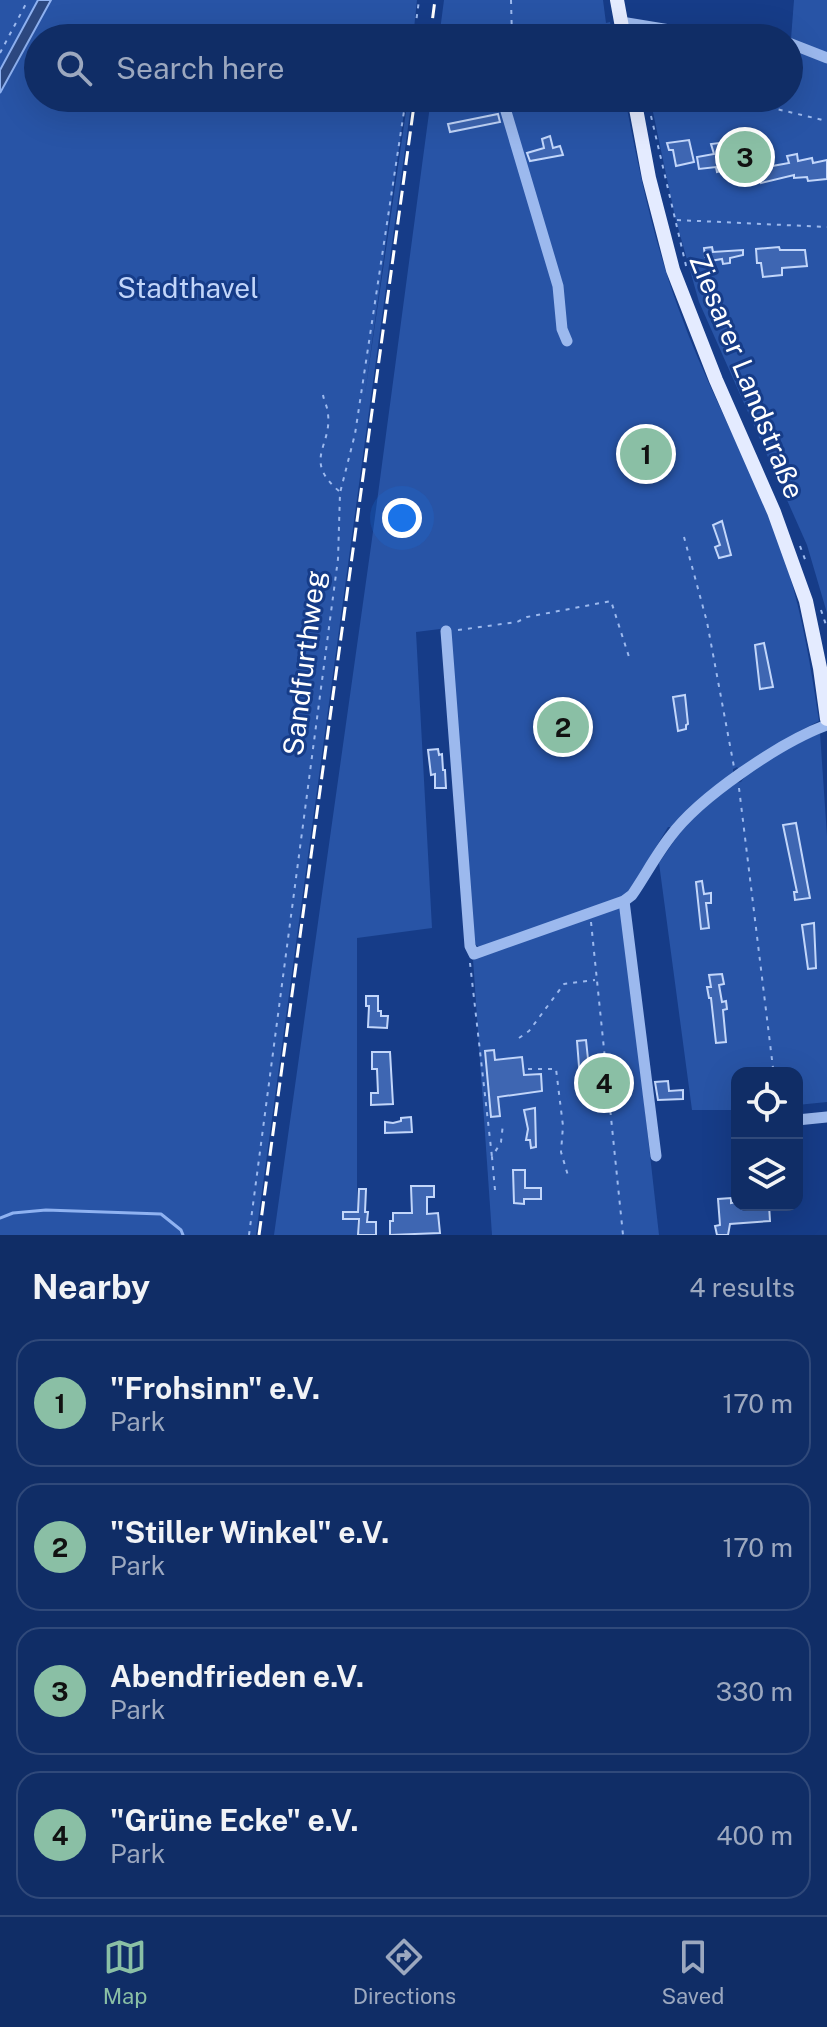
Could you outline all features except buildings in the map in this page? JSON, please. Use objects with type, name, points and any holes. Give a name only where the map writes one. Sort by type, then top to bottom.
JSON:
[{"type":"main road","points":[[617,0],[621,22]]},
{"type":"main road","name":"Ziesarer Landstraße","points":[[637,112],[649,178],[673,270],[716,380],[780,527],[806,601],[827,722]]},
{"type":"street","points":[[621,22],[633,24]]},
{"type":"street","points":[[803,49],[827,58]]},
{"type":"street","points":[[506,112],[558,286],[562,329],[567,341]]},
{"type":"street","points":[[446,631],[472,956],[624,901],[632,895],[671,835],[684,822],[737,777],[827,722]]},
{"type":"street","points":[[624,901],[656,1156]]},
{"type":"street","points":[[803,1119],[827,1117]]},
{"type":"path","points":[[0,53],[28,0]]},
{"type":"path","points":[[416,24],[419,0]]},
{"type":"path","points":[[511,0],[512,24]]},
{"type":"path","name":"Sandfurthweg","points":[[249,1235],[336,574],[340,493],[355,434],[404,112]]},
{"type":"path","points":[[650,112],[687,269]]},
{"type":"path","points":[[789,112],[827,121]]},
{"type":"path","points":[[674,220],[827,227]]},
{"type":"path","points":[[323,395],[329,416],[320,457],[327,481],[340,493]]},
{"type":"path","points":[[684,537],[707,622],[734,768]]},
{"type":"path","points":[[796,537],[806,564]]},
{"type":"path","points":[[446,631],[517,622],[527,617],[611,601],[630,660]]},
{"type":"path","points":[[819,602],[827,628]]},
{"type":"path","points":[[738,783],[773,1067]]},
{"type":"path","points":[[591,918],[623,1235]]},
{"type":"path","points":[[472,956],[495,1190]]},
{"type":"path","points":[[519,1038],[529,1031],[564,984],[597,979]]},
{"type":"path","points":[[528,1069],[556,1069],[563,1126],[561,1152],[569,1179]]},
{"type":"path","points":[[492,1157],[501,1142],[503,1124]]},
{"type":"green space","name":"Stadthavel","points":[[0,0],[417,0],[414,24],[24,24],[24,112],[404,112],[364,400],[406,112],[410,112],[256,1235],[0,1235]]},
{"type":"green space","points":[[444,0],[603,0],[606,23],[610,24],[441,24]]},
{"type":"green space","points":[[794,0],[827,0],[827,53],[803,44],[803,24],[792,24]]},
{"type":"green space","points":[[803,52],[827,61],[827,613],[807,545],[699,302],[675,217],[653,112],[803,112]]},
{"type":"green space","points":[[429,112],[628,112],[648,205],[670,284],[691,342],[763,502],[793,586],[819,721],[792,735],[740,771],[737,767],[733,769],[733,776],[672,827],[668,827],[628,894],[482,949],[473,943],[448,628],[416,632],[432,928],[357,938],[357,1235],[274,1235]]},
{"type":"green space","points":[[820,733],[827,836],[827,1102],[803,1104],[803,1067],[731,1067],[731,1110],[692,1110],[659,863],[685,825],[734,783],[741,782],[756,767]]},
{"type":"green space","points":[[622,906],[659,1235],[492,1235],[473,959]]},
{"type":"shaded area","points":[[38,0],[51,0],[38,24],[25,24]]},
{"type":"shaded area","points":[[24,26],[24,49],[0,93],[0,70]]},
{"type":"waterway","points":[[0,1218],[13,1213],[46,1210],[161,1214],[183,1235]]},
{"type":"railway","points":[[432,24],[435,0]]},
{"type":"railway","points":[[259,1235],[413,112]]},
{"type":"place","name":"Abendfrieden e.V.","points":[[745,157]]},
{"type":"place","name":"\"Frohsinn\" e.V.","points":[[646,454]]},
{"type":"place","name":"\"Stiller Winkel\" e.V.","points":[[563,727]]},
{"type":"place","name":"\"Grüne Ecke\" e.V.","points":[[604,1083]]}]
